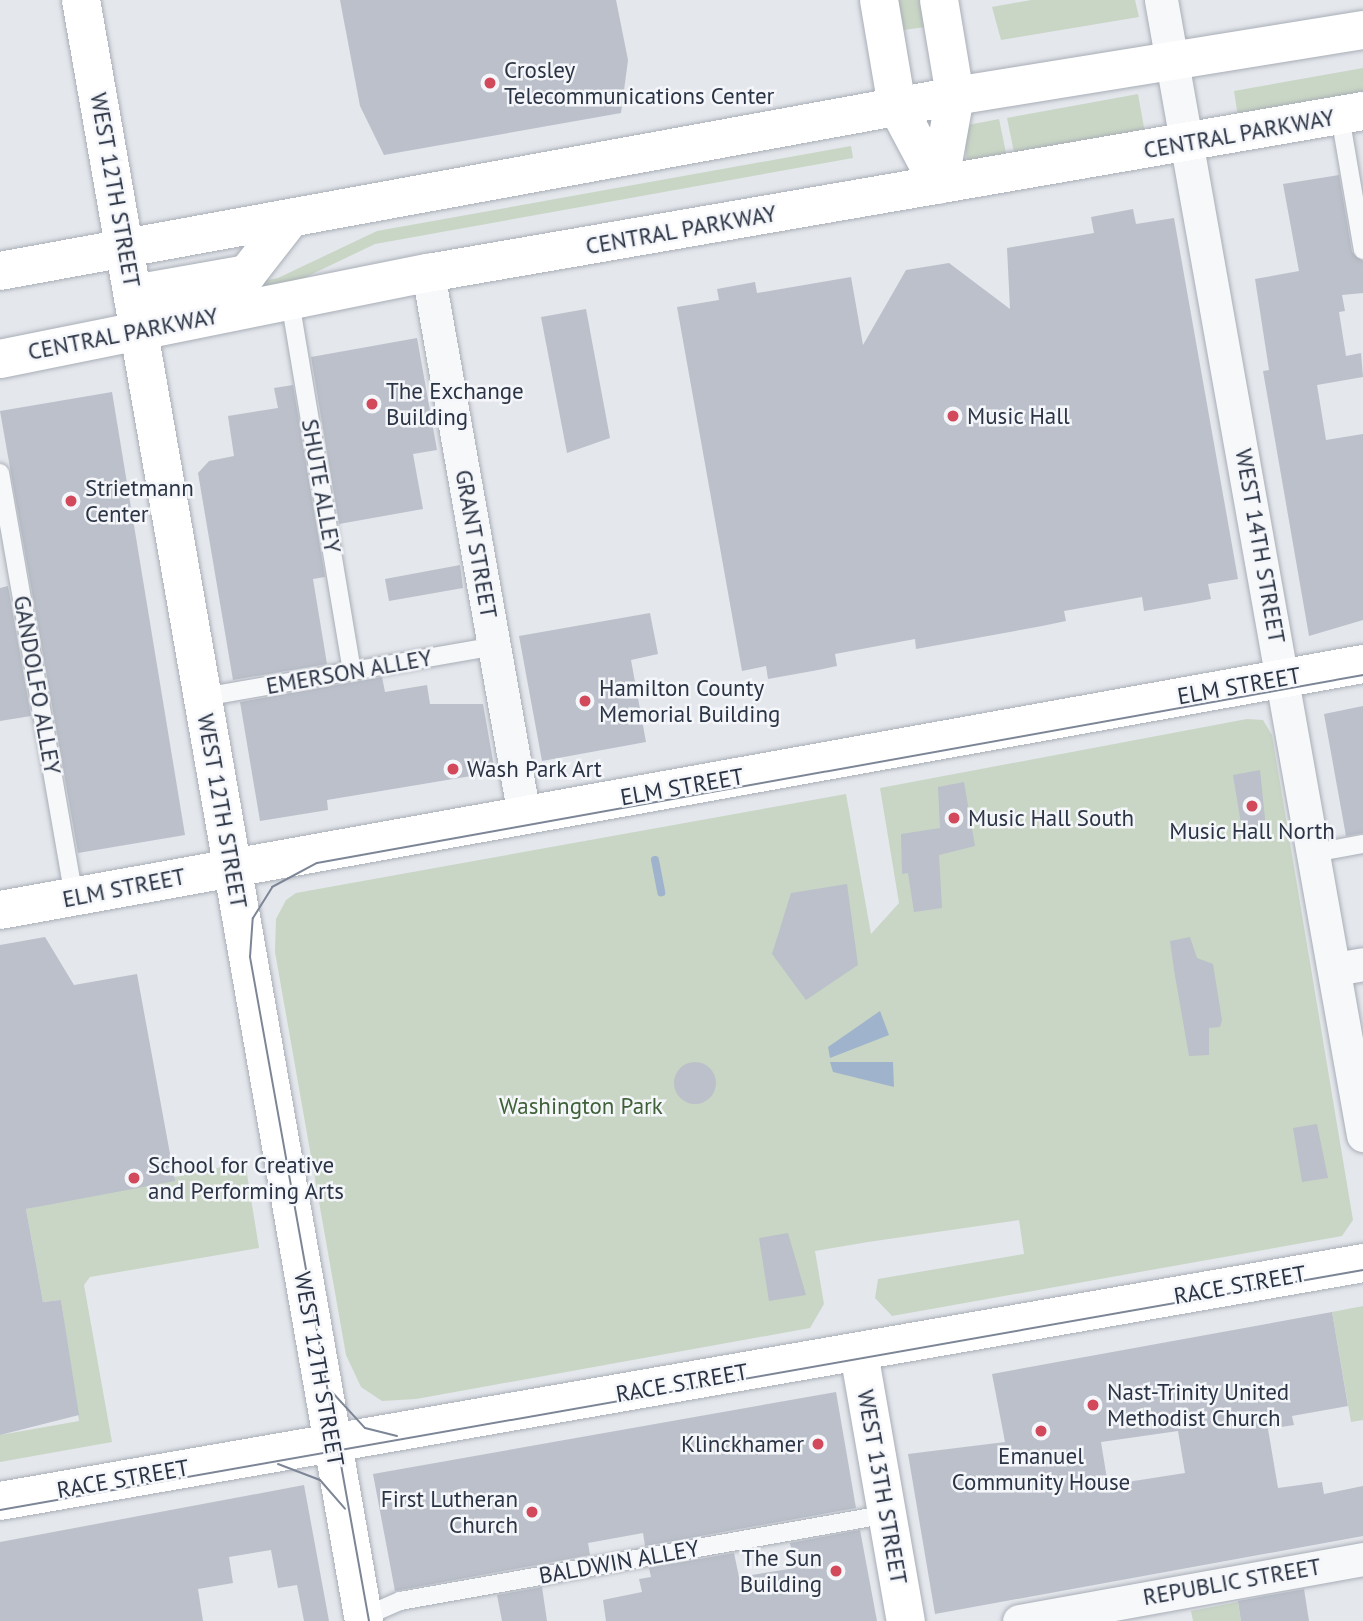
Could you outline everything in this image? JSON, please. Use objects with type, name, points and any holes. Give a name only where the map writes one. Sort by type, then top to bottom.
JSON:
[{"type":"street","name":"WEST 12TH STREET","points":[[81,0],[134,294],[361,1620]]},
{"type":"street","points":[[879,0],[897,106],[939,185]]},
{"type":"street","points":[[939,0],[955,96],[939,185]]},
{"type":"street","name":"WEST 14TH STREET","points":[[1161,0],[1314,853],[1349,966],[1363,1135]]},
{"type":"street","points":[[0,271],[897,106],[1363,30]]},
{"type":"street","name":"CENTRAL PARKWAY","points":[[0,359],[428,273],[1352,113]]},
{"type":"street","points":[[134,294],[247,274],[290,219]]},
{"type":"street","name":"GRANT STREET","points":[[428,273],[524,816]]},
{"type":"street","name":"ELM STREET","points":[[0,911],[1363,664]]},
{"type":"street","name":"RACE STREET","points":[[0,1501],[1363,1263]]},
{"type":"street","name":"WEST 13TH STREET","points":[[859,1353],[906,1621]]},
{"type":"street","name":"REPUBLIC STREET","points":[[1019,1621],[1363,1559]]},
{"type":"lane","points":[[1352,113],[1363,250]]},
{"type":"lane","name":"SHUTE ALLEY","points":[[290,301],[352,671]]},
{"type":"lane","name":"GANDOLFO ALLEY","points":[[0,472],[74,898]]},
{"type":"lane","name":"EMERSON ALLEY","points":[[203,697],[495,646]]},
{"type":"lane","points":[[1314,853],[1363,844]]},
{"type":"lane","name":"BALDWIN ALLEY","points":[[361,1620],[400,1601],[887,1514]]},
{"type":"green space","points":[[898,0],[929,0],[934,26],[903,30]]},
{"type":"green space","points":[[1031,0],[1135,0],[1139,17],[1001,40],[992,7]]},
{"type":"green space","points":[[1363,68],[1363,96],[1238,117],[1234,91]]},
{"type":"green space","points":[[1138,94],[1145,133],[1015,157],[1007,118]]},
{"type":"green space","points":[[999,119],[1007,158],[967,162],[963,126]]},
{"type":"green space","points":[[851,146],[853,158],[375,244],[281,289],[172,298],[278,278],[377,231]]},
{"type":"green space","name":"Washington Park","points":[[1247,719],[1263,720],[1272,735],[1353,1220],[1342,1236],[892,1316],[875,1298],[878,1279],[1024,1254],[1019,1220],[868,1242],[815,1251],[824,1304],[810,1328],[416,1399],[382,1401],[361,1387],[346,1355],[275,952],[276,919],[286,900],[296,893],[846,794],[871,934],[899,903],[880,788]]},
{"type":"green space","points":[[245,1162],[259,1248],[90,1277],[84,1285],[112,1442],[0,1462],[0,1435],[79,1421],[61,1300],[43,1302],[26,1209]]},
{"type":"green space","points":[[1363,1306],[1363,1420],[1351,1422],[1332,1312]]},
{"type":"green space","points":[[1238,1602],[1241,1621],[1193,1621],[1191,1611]]},
{"type":"water","points":[[880,1011],[889,1035],[830,1058],[828,1047]]},
{"type":"water","points":[[830,1062],[893,1062],[894,1087],[833,1072]]},
{"type":"building","name":"Crosley Telecommunications Center","points":[[340,0],[616,0],[628,60],[621,113],[384,155],[360,106]]},
{"type":"building","points":[[1339,175],[1352,252],[1363,261],[1363,293],[1342,295],[1345,311],[1339,312],[1346,356],[1361,353],[1363,377],[1317,385],[1326,440],[1363,434],[1363,620],[1309,636],[1263,371],[1269,370],[1255,279],[1299,271],[1283,184]]},
{"type":"building","name":"Music Hall","points":[[1133,209],[1136,224],[1174,218],[1238,579],[1208,584],[1211,599],[1190,603],[1144,611],[1142,597],[1064,611],[1066,621],[1042,626],[916,649],[915,639],[835,654],[837,666],[818,670],[768,679],[766,666],[742,671],[677,307],[719,300],[717,289],[755,282],[757,293],[851,277],[863,345],[906,270],[949,263],[1010,309],[1007,248],[1094,233],[1091,217]]},
{"type":"building","points":[[586,309],[610,438],[567,453],[541,317]]},
{"type":"building","name":"The Exchange Building","points":[[417,338],[437,450],[413,454],[423,509],[339,524],[311,357]]},
{"type":"building","points":[[293,385],[325,577],[313,579],[327,664],[233,680],[198,473],[209,461],[234,456],[228,416],[278,408],[274,388]]},
{"type":"building","points":[[112,392],[185,835],[78,853],[0,411]]},
{"type":"building","points":[[460,565],[463,588],[389,601],[385,579]]},
{"type":"building","points":[[8,586],[31,716],[0,721],[0,588]]},
{"type":"building","name":"Hamilton County Memorial Building","points":[[650,613],[658,654],[631,660],[646,742],[542,761],[519,636]]},
{"type":"building","points":[[382,677],[385,692],[427,685],[430,704],[483,704],[495,772],[327,800],[328,810],[260,821],[240,702]]},
{"type":"building","points":[[1363,706],[1363,833],[1346,836],[1324,714]]},
{"type":"building","name":"Music Hall North","points":[[1260,770],[1267,838],[1244,842],[1233,775]]},
{"type":"building","points":[[964,782],[975,846],[939,855],[942,908],[914,912],[908,873],[902,874],[901,834],[940,828],[938,787]]},
{"type":"building","points":[[847,884],[858,965],[806,1000],[772,954],[791,893]]},
{"type":"building","points":[[45,937],[74,985],[137,974],[175,1181],[26,1209],[43,1302],[61,1300],[79,1415],[0,1435],[0,945]]},
{"type":"building","points":[[1190,937],[1197,958],[1213,964],[1222,1020],[1220,1027],[1209,1028],[1209,1055],[1189,1056],[1174,970],[1170,941]]},
{"type":"building","points":[[695,1062],[710,1068],[716,1083],[710,1098],[695,1104],[680,1098],[674,1083],[680,1068]]},
{"type":"building","points":[[1317,1124],[1328,1178],[1302,1182],[1293,1128]]},
{"type":"building","points":[[788,1233],[806,1295],[769,1301],[759,1238]]},
{"type":"building","points":[[1332,1312],[1348,1406],[1292,1416],[1294,1425],[1268,1429],[1278,1488],[1322,1482],[1324,1494],[1363,1486],[1363,1536],[935,1614],[908,1454],[1005,1442],[992,1374]],"holes":[[[1178,1431],[1185,1473],[1108,1485],[1101,1442]]]},
{"type":"building","points":[[836,1392],[856,1508],[645,1546],[643,1533],[588,1543],[590,1555],[395,1591],[373,1474]]},
{"type":"building","points":[[304,1485],[329,1621],[304,1621],[297,1585],[278,1588],[271,1550],[229,1557],[233,1583],[198,1589],[203,1621],[0,1621],[0,1542]]},
{"type":"building","points":[[860,1530],[877,1621],[606,1621],[603,1600],[642,1592],[639,1579],[651,1577],[649,1568],[734,1553],[739,1577],[795,1568],[790,1543]]},
{"type":"building","points":[[542,1587],[547,1621],[502,1621],[497,1595]]},
{"type":"building","points":[[1304,1589],[1309,1621],[1241,1621],[1238,1601]]},
{"type":"waterway","points":[[655,860],[661,892]]},
{"type":"tram line","points":[[369,1621],[250,957],[253,918],[272,887],[317,863],[1363,675]]},
{"type":"tram line","points":[[0,1510],[1363,1270]]},
{"type":"tram line","points":[[331,1391],[365,1428],[397,1436]]},
{"type":"tram line","points":[[278,1464],[320,1480],[345,1509]]},
{"type":"place","name":"Crosley Telecommunications Center","points":[[490,83]]},
{"type":"place","name":"The Exchange Building","points":[[372,404]]},
{"type":"place","name":"Music Hall","points":[[953,416]]},
{"type":"place","name":"Strietmann Center","points":[[71,501]]},
{"type":"place","name":"Hamilton County Memorial Building","points":[[585,701]]},
{"type":"place","name":"Wash Park Art","points":[[453,769]]},
{"type":"place","name":"Music Hall North","points":[[1252,806]]},
{"type":"place","name":"Music Hall South","points":[[954,818]]},
{"type":"place","name":"School for Creative and Performing Arts","points":[[134,1178]]},
{"type":"place","name":"Nast-Trinity United Methodist Church","points":[[1093,1405]]},
{"type":"place","name":"Emanuel Community House","points":[[1041,1431]]},
{"type":"place","name":"Klinckhamer","points":[[818,1444]]},
{"type":"place","name":"First Lutheran Church","points":[[532,1512]]},
{"type":"place","name":"The Sun Building","points":[[836,1571]]}]
